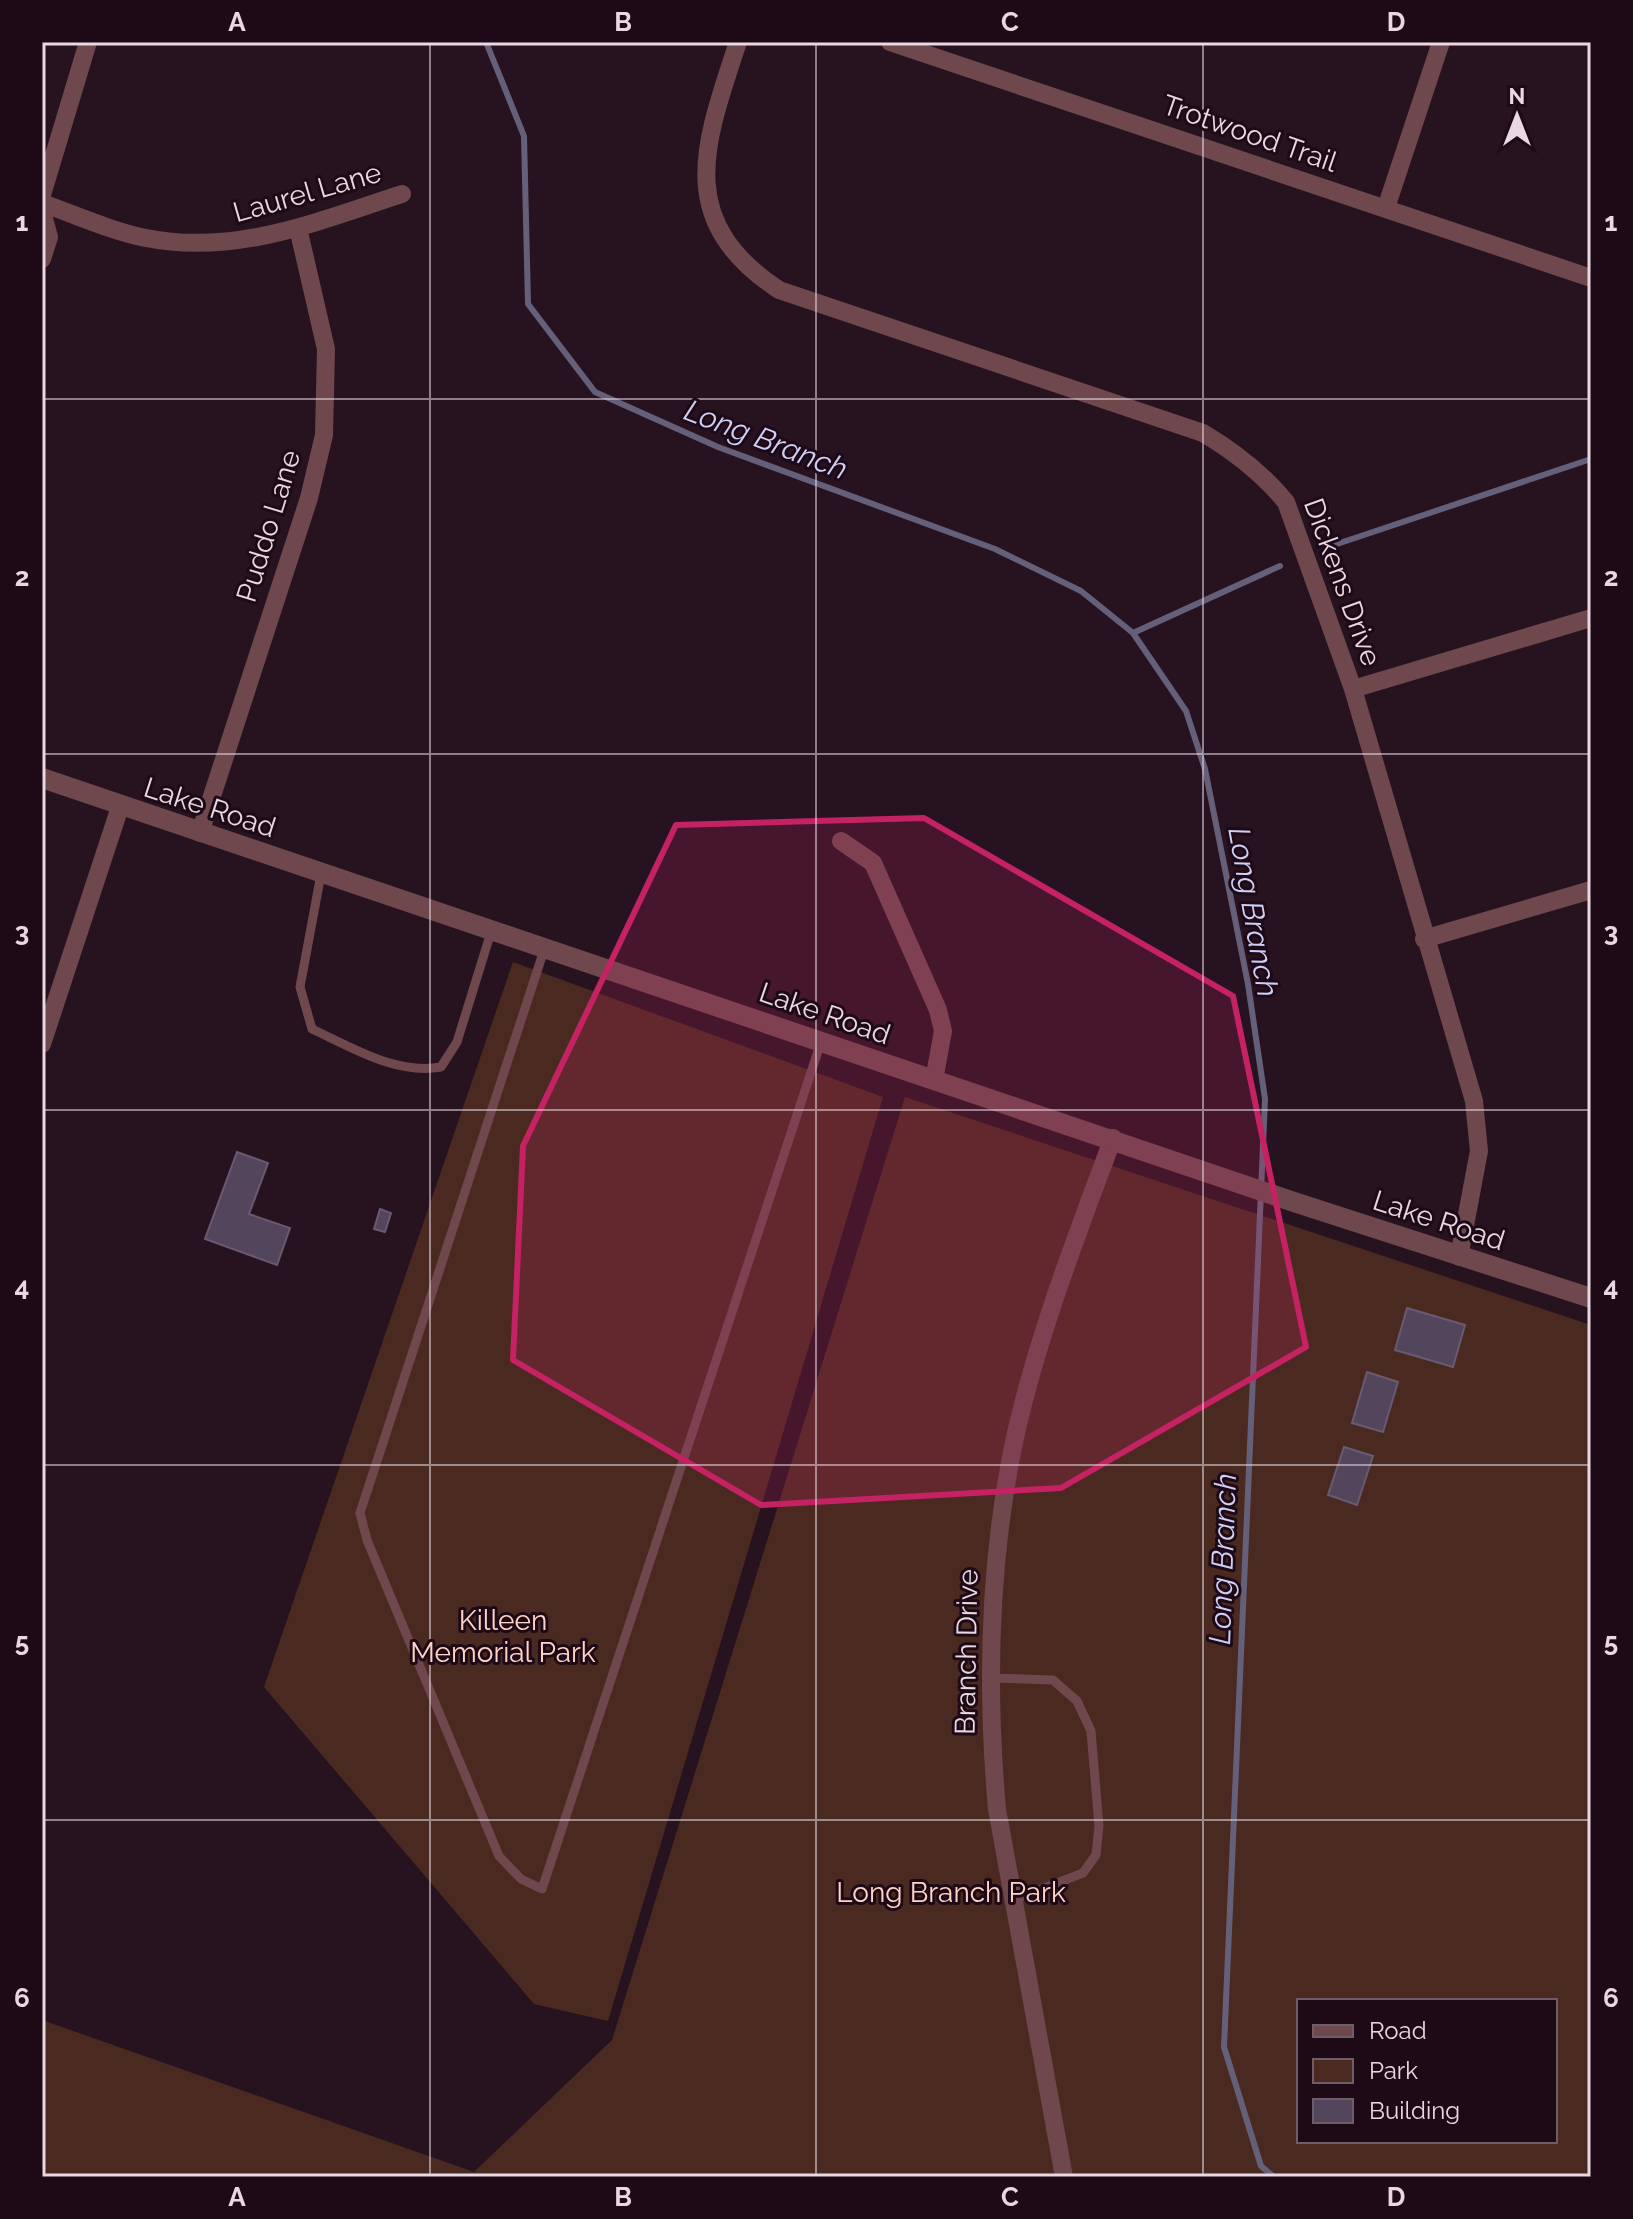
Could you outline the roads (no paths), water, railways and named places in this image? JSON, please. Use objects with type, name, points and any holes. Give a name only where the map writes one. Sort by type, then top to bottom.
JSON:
[{"type":"street","points":[[42,195],[88,42]]},
{"type":"street","name":"Dickens Drive","points":[[738,42],[708,131],[705,175],[714,218],[732,248],[755,274],[779,290],[1203,433],[1235,453],[1269,481],[1286,502],[1353,689],[1474,1101],[1479,1151],[1459,1257]]},
{"type":"street","name":"Trotwood Trail","points":[[890,42],[1591,278]]},
{"type":"street","points":[[1386,208],[1441,42]]},
{"type":"street","name":"Laurel Lane","points":[[42,203],[143,237],[171,242],[226,244],[298,228],[402,194]]},
{"type":"street","points":[[42,211],[49,237],[42,259]]},
{"type":"street","name":"Puddo Lane","points":[[200,833],[309,498],[324,435],[326,349],[298,228]]},
{"type":"street","points":[[1353,689],[1591,618]]},
{"type":"street","name":"Lake Road","points":[[42,778],[491,932],[545,947],[1113,1138],[1294,1202],[1591,1298]]},
{"type":"street","points":[[42,1044],[120,807]]},
{"type":"street","points":[[841,841],[873,863],[938,1010],[943,1031],[934,1080]]},
{"type":"street","points":[[1424,939],[1591,890]]},
{"type":"street","name":"Branch Drive","points":[[1064,2177],[1011,1900],[997,1809],[992,1678],[996,1556],[1016,1435],[1046,1324],[1113,1138]]},
{"type":"lane","points":[[321,874],[300,987],[306,1012],[312,1029],[378,1060],[419,1071],[441,1067],[457,1042],[491,932]]},
{"type":"lane","points":[[545,947],[360,1513],[367,1540],[499,1856],[521,1879],[542,1889],[821,1042]]},
{"type":"lane","points":[[992,1678],[1053,1680],[1077,1701],[1091,1731],[1099,1826],[1096,1855],[1083,1873],[1011,1900]]},
{"type":"waterway","name":"Long Branch","points":[[486,42],[524,136],[528,304],[595,392],[718,447],[995,549],[1081,591],[1133,633],[1186,711],[1205,769],[1248,984],[1265,1099],[1224,2047],[1261,2166],[1274,2177]]},
{"type":"waterway","points":[[1334,545],[1591,459]]},
{"type":"waterway","points":[[1133,633],[1280,566]]},
{"type":"park label","name":"Killeen Memorial Park","points":[[503,1636]]},
{"type":"park label","name":"Long Branch Park","points":[[951,1892]]}]
